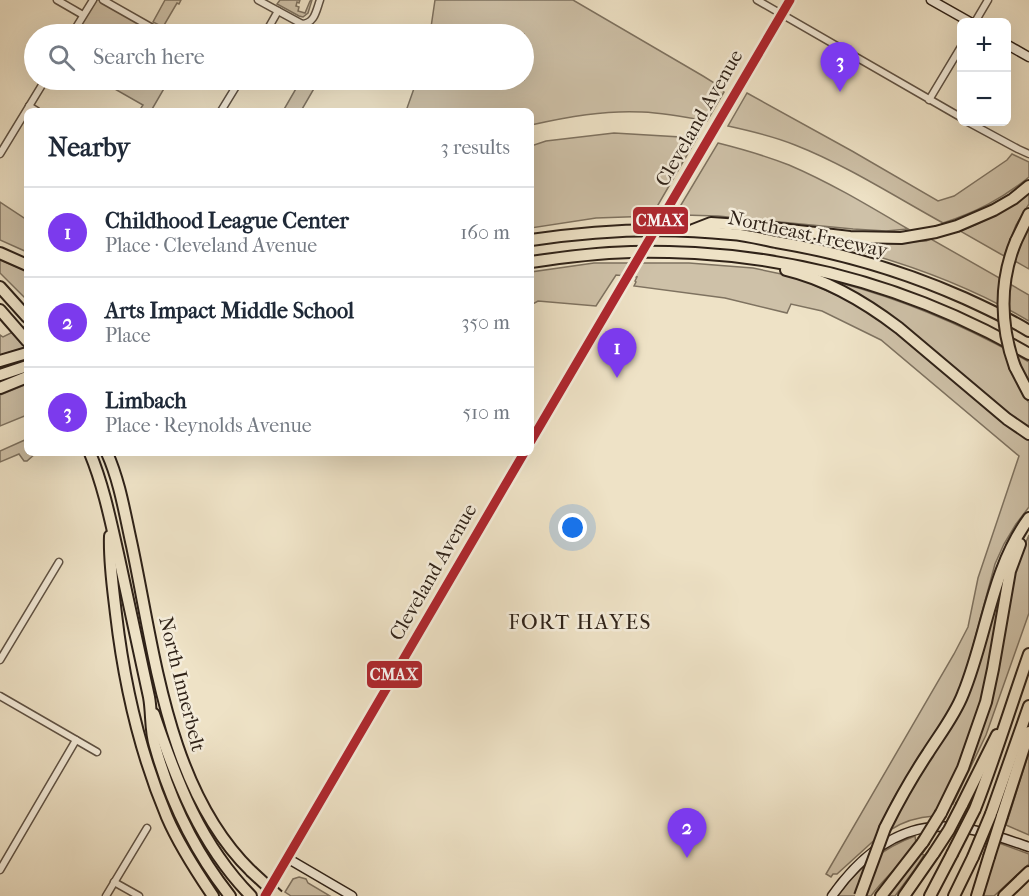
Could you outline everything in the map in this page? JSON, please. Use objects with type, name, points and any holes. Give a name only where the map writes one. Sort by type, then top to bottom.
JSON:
[{"type":"highway","points":[[690,231],[711,223],[850,237],[901,238],[957,226],[994,210],[1029,186]]},
{"type":"highway","points":[[1029,214],[1008,263],[1003,300],[1010,353],[1029,394]]},
{"type":"highway","name":"Northeast Freeway","points":[[534,240],[622,231],[690,231],[734,234],[795,245],[892,269],[935,285],[1029,330]]},
{"type":"highway","points":[[0,248],[22,263]]},
{"type":"highway","name":"Northeast Freeway","points":[[534,262],[659,251],[728,255],[774,261],[872,284],[909,297],[951,313],[1029,354]]},
{"type":"highway","points":[[0,253],[22,263]]},
{"type":"highway","points":[[728,255],[796,272],[841,290],[862,302],[899,327],[1007,419],[1029,434]]},
{"type":"highway","points":[[0,287],[24,314]]},
{"type":"highway","points":[[0,310],[24,337]]},
{"type":"highway","points":[[0,315],[12,323]]},
{"type":"highway","points":[[0,361],[24,354]]},
{"type":"highway","points":[[0,375],[24,367]]},
{"type":"highway","points":[[0,388],[24,378]]},
{"type":"highway","name":"North Innerbelt","points":[[91,456],[110,521],[130,608],[149,700],[154,745],[182,819],[198,849],[230,896]]},
{"type":"highway","name":"North Innerbelt","points":[[109,456],[122,501],[156,665],[183,763],[208,817],[250,871],[278,896]]},
{"type":"highway","points":[[860,896],[885,828],[899,800],[963,696],[998,577],[1014,542],[1029,518]]},
{"type":"highway","points":[[110,521],[109,555],[117,628],[134,715],[167,816],[197,872],[213,896]]},
{"type":"highway","points":[[881,896],[923,842],[941,813],[963,768],[983,712],[1010,571],[1029,528]]},
{"type":"highway","points":[[930,896],[975,809],[992,767],[1029,654]]},
{"type":"highway","points":[[149,700],[179,786],[193,815],[207,840],[251,896]]},
{"type":"highway","points":[[977,896],[989,857],[997,815],[1029,706]]},
{"type":"highway","points":[[904,896],[949,830],[1008,713]]},
{"type":"highway","points":[[954,896],[997,815],[1029,732]]},
{"type":"highway","points":[[1004,896],[1029,872]]},
{"type":"main road","name":"Cleveland Avenue","points":[[534,436],[790,0]]},
{"type":"main road","name":"Cleveland Avenue","points":[[265,896],[522,456]]},
{"type":"street","points":[[57,0],[83,15]]},
{"type":"street","points":[[78,24],[93,0]]},
{"type":"street","points":[[103,0],[145,24]]},
{"type":"street","points":[[258,0],[306,24],[313,19],[320,0]]},
{"type":"street","points":[[758,0],[957,115]]},
{"type":"street","points":[[931,0],[963,18]]},
{"type":"street","points":[[977,18],[988,0]]},
{"type":"street","points":[[271,24],[278,11]]},
{"type":"street","points":[[1011,47],[1029,57]]},
{"type":"street","points":[[929,100],[957,53]]},
{"type":"street","points":[[32,108],[29,106],[39,90]]},
{"type":"street","points":[[223,108],[234,90]]},
{"type":"street","points":[[0,154],[24,114]]},
{"type":"street","points":[[975,126],[1029,154]]},
{"type":"street","points":[[0,660],[59,562]]},
{"type":"street","points":[[0,696],[97,752]]},
{"type":"street","points":[[0,870],[76,740]]},
{"type":"street","points":[[832,896],[865,858],[884,845],[911,832],[931,827],[974,831],[1029,847]]},
{"type":"street","points":[[106,896],[147,828]]},
{"type":"street","points":[[287,858],[352,896]]},
{"type":"street","points":[[114,882],[139,896]]},
{"type":"shaded area","points":[[93,0],[103,0],[145,24],[78,24]]},
{"type":"shaded area","points":[[165,0],[181,0],[165,24],[153,22]]},
{"type":"shaded area","points":[[280,0],[300,0],[296,6],[299,7],[298,11],[305,13],[312,0],[308,13],[303,17],[277,4]]},
{"type":"shaded area","points":[[435,0],[573,0],[703,76],[724,92],[707,121],[667,114],[614,112],[534,124],[534,108],[407,108],[413,90],[534,90],[534,24],[431,24]]},
{"type":"shaded area","points":[[117,90],[163,90],[153,108],[141,108],[143,105]]},
{"type":"shaded area","points":[[295,90],[313,90],[303,108],[285,108]]},
{"type":"shaded area","points":[[747,93],[938,201],[954,196],[1007,160],[1012,154],[1029,162],[1029,177],[988,204],[943,223],[851,171],[814,153],[778,139],[728,126]]},
{"type":"shaded area","points":[[614,133],[697,138],[655,210],[678,210],[718,143],[772,159],[805,172],[908,229],[886,231],[853,229],[718,216],[683,215],[596,218],[534,228],[534,145],[546,141]]},
{"type":"shaded area","points":[[1029,193],[1029,204],[1016,225],[1004,256],[960,231],[996,215]]},
{"type":"shaded area","points":[[0,202],[24,218],[24,251],[0,240]]},
{"type":"shaded area","points":[[1029,222],[1029,269],[1013,260]]},
{"type":"shaded area","points":[[816,237],[885,242],[931,239],[1029,295],[1029,321],[978,294],[925,272],[871,254],[815,240]]},
{"type":"shaded area","points":[[0,260],[24,270],[24,297],[0,273]]},
{"type":"shaded area","points":[[594,263],[689,263],[753,268],[805,281],[852,302],[878,317],[1029,440],[1029,507],[1004,544],[995,564],[961,687],[944,720],[892,801],[879,828],[880,835],[831,877],[826,874],[968,627],[978,578],[1019,456],[881,340],[822,311],[791,304],[787,313],[725,298],[634,286],[637,277],[616,275],[596,306],[538,301],[534,303],[534,272]]},
{"type":"shaded area","points":[[837,282],[887,297],[936,316],[983,337],[1029,362],[1029,386],[1013,365],[1011,371],[1029,403],[1029,430],[836,284]]},
{"type":"shaded area","points":[[24,326],[24,348],[0,355],[0,335],[3,337]]},
{"type":"shaded area","points":[[24,385],[24,416],[0,426],[0,395]]},
{"type":"shaded area","points":[[24,440],[24,456],[33,456],[24,461],[19,454],[0,462],[0,451]]},
{"type":"shaded area","points":[[1029,535],[1029,613],[986,735],[953,804],[951,802],[968,766],[1017,563]]},
{"type":"shaded area","points":[[1002,578],[1005,579],[983,693],[959,766],[934,816],[911,820],[890,830],[905,797],[954,721]]},
{"type":"shaded area","points":[[1029,752],[1029,835],[1006,825]]},
{"type":"shaded area","points":[[915,836],[916,843],[911,850],[871,896],[837,896],[853,876],[881,853]]},
{"type":"shaded area","points":[[928,843],[922,854],[924,855],[895,896],[887,896]]},
{"type":"shaded area","points":[[999,843],[1029,854],[1029,864],[994,896],[982,896]]},
{"type":"shaded area","points":[[299,877],[306,879],[308,883],[330,896],[291,896],[285,892],[293,879]]},
{"type":"transit line","name":"CMAX","points":[[534,436],[790,0]]},
{"type":"transit line","name":"CMAX","points":[[265,896],[522,456]]},
{"type":"place","name":"Limbach","points":[[840,92]]},
{"type":"place","name":"Childhood League Center","points":[[617,378]]},
{"type":"place","name":"Arts Impact Middle School","points":[[687,858]]},
{"type":"district","name":"FORT HAYES","points":[[580,622]]}]
